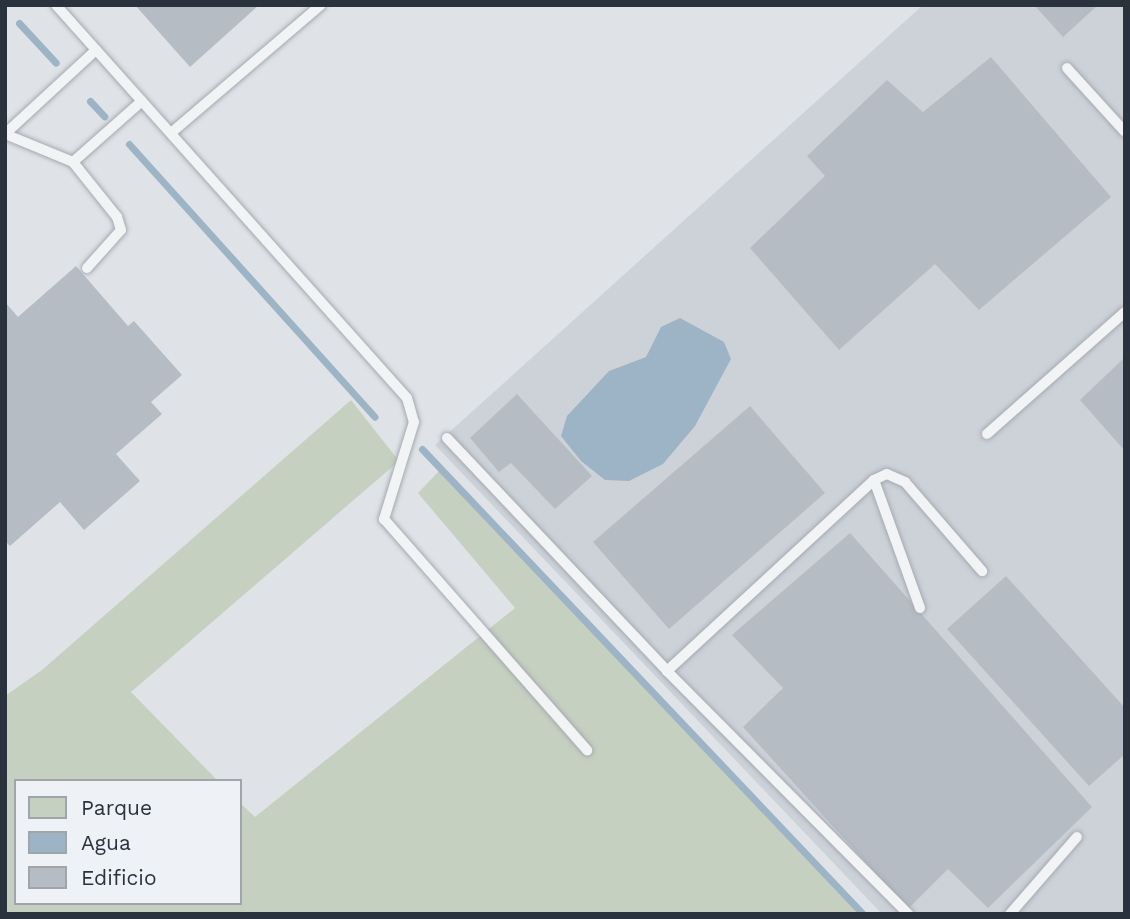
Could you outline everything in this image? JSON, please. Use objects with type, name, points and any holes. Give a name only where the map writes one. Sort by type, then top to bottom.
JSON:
[{"type":"lane","points":[[55,5],[407,398],[414,422],[384,519],[587,750]]},
{"type":"lane","points":[[171,133],[321,5]]},
{"type":"lane","points":[[87,268],[121,230],[117,217],[73,162],[5,134],[96,50]]},
{"type":"lane","points":[[1067,68],[1125,132]]},
{"type":"lane","points":[[73,162],[142,101]]},
{"type":"lane","points":[[987,434],[1125,312]]},
{"type":"lane","points":[[447,438],[667,671],[908,914]]},
{"type":"lane","points":[[667,671],[874,480],[887,474],[905,482],[982,571]]},
{"type":"lane","points":[[874,480],[920,608]]},
{"type":"lane","points":[[1010,914],[1077,837]]},
{"type":"shaded area","points":[[923,5],[1125,5],[1125,914],[882,914],[435,445]]},
{"type":"green space","points":[[351,400],[399,461],[131,692],[216,779],[14,779],[14,905],[242,905],[242,805],[255,817],[515,608],[418,493],[440,470],[865,914],[5,914],[5,696],[42,670]]},
{"type":"water","points":[[680,318],[724,342],[731,359],[695,426],[663,464],[629,481],[605,480],[581,461],[561,436],[567,416],[609,371],[646,357],[661,327]]},
{"type":"building","points":[[135,5],[259,5],[190,67]]},
{"type":"building","points":[[1034,5],[1098,5],[1063,37]]},
{"type":"building","points":[[991,57],[1111,197],[979,310],[935,264],[839,350],[750,248],[825,176],[807,156],[887,80],[923,112]]},
{"type":"building","points":[[76,266],[128,326],[134,321],[182,375],[151,402],[162,414],[116,454],[140,481],[84,530],[60,502],[10,546],[5,541],[5,302],[18,317]]},
{"type":"building","points":[[1125,357],[1125,451],[1080,400]]},
{"type":"building","points":[[517,394],[592,476],[555,509],[511,463],[499,472],[470,438]]},
{"type":"building","points":[[750,406],[825,493],[669,629],[593,542]]},
{"type":"building","points":[[850,533],[1092,807],[988,908],[948,869],[908,909],[743,727],[783,688],[732,635]]},
{"type":"building","points":[[1006,576],[1125,708],[1125,754],[1089,786],[947,629]]},
{"type":"waterway","points":[[19,23],[56,63]]},
{"type":"waterway","points":[[90,101],[104,116]]},
{"type":"waterway","points":[[129,144],[375,417]]},
{"type":"waterway","points":[[422,449],[863,914]]}]
